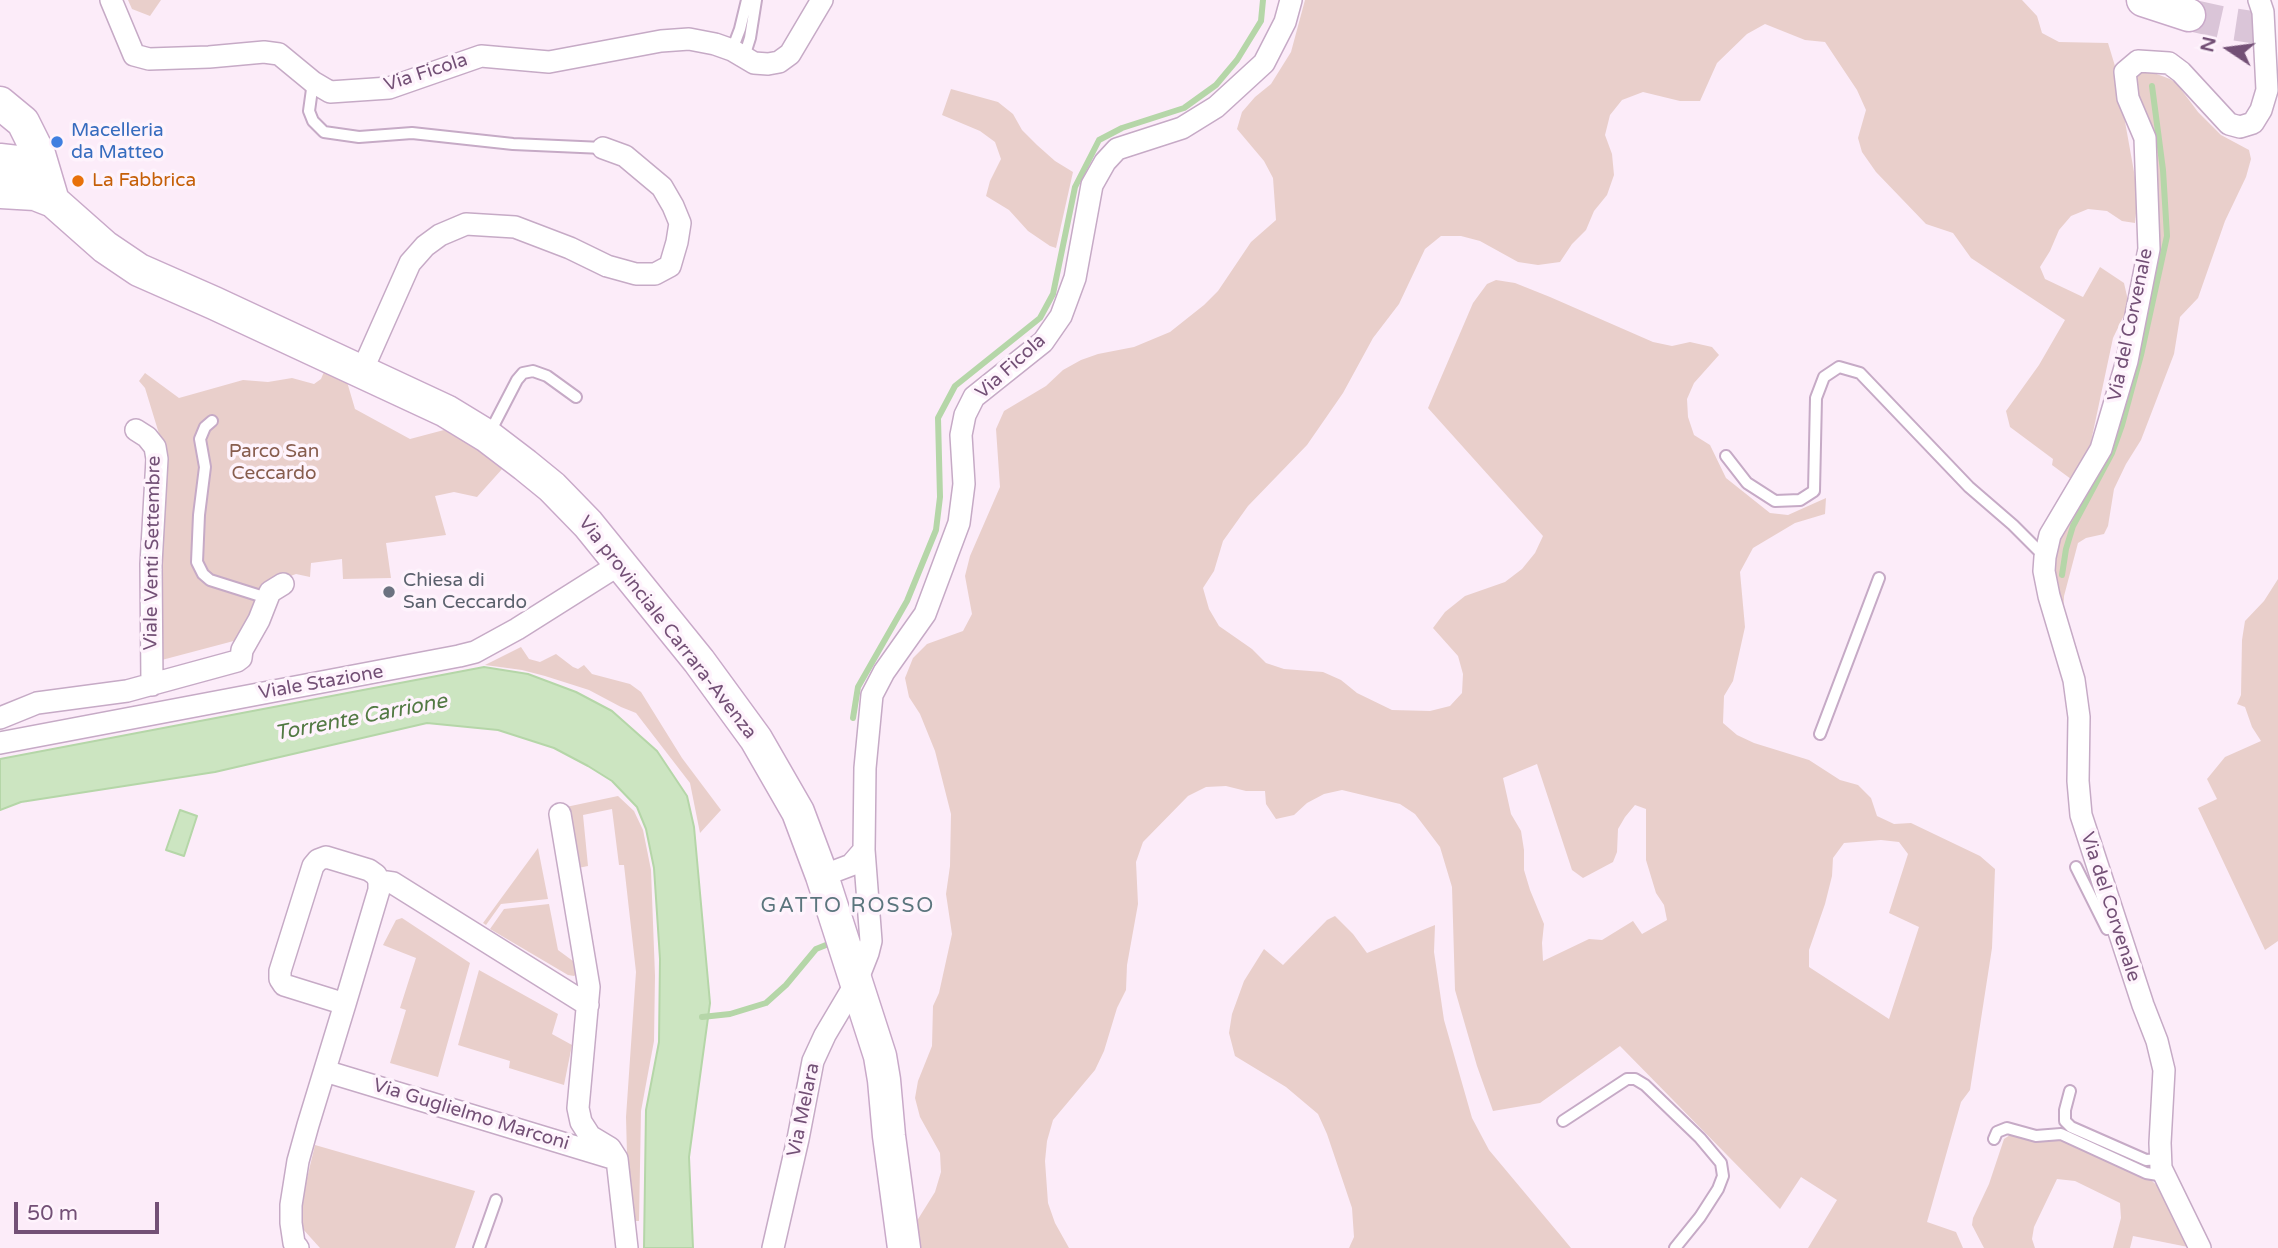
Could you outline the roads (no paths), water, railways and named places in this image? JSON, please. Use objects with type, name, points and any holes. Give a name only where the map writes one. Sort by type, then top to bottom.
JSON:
[{"type":"main road","points":[[2143,0],[2189,15]]},
{"type":"main road","points":[[0,103],[23,122],[40,155],[53,201]]},
{"type":"main road","name":"Via provinciale Carrara-Avenza","points":[[0,160],[26,163],[38,173],[53,201]]},
{"type":"main road","name":"Via provinciale Carrara-Avenza","points":[[0,192],[35,194],[53,201],[105,247],[139,270],[446,411],[487,436],[552,487],[587,524],[699,661],[756,739],[798,812],[822,876],[880,1056],[904,1248]]},
{"type":"street","name":"Via Ficola","points":[[111,0],[134,55],[149,59],[264,52],[279,54],[313,82],[330,92],[389,88],[481,56],[549,62],[661,41],[690,39],[738,53],[754,63],[779,62],[790,54],[822,0]]},
{"type":"street","name":"Via Ficola","points":[[864,850],[865,768],[872,695],[884,672],[925,614],[959,523],[964,484],[961,435],[965,415],[974,397],[1043,342],[1061,316],[1075,278],[1092,185],[1105,162],[1117,149],[1182,128],[1216,107],[1264,63],[1281,30],[1291,0]]},
{"type":"street","name":"Via del Corvenale","points":[[2200,1248],[2162,1167],[2164,1070],[2157,1041],[2081,816],[2078,781],[2079,717],[2074,680],[2044,571],[2050,536],[2101,449],[2127,361],[2149,248],[2145,138],[2128,98],[2125,72],[2138,61],[2169,63],[2181,72],[2229,124],[2240,127],[2253,123],[2261,110],[2267,90],[2263,12],[2259,0]]},
{"type":"street","points":[[362,372],[410,263],[425,246],[440,235],[466,224],[515,227],[570,248],[607,266],[636,274],[655,274],[670,266],[680,223],[673,206],[662,187],[625,156],[603,148]]},
{"type":"street","name":"Viale Venti Settembre","points":[[136,429],[155,446],[157,459],[151,564],[152,685]]},
{"type":"street","name":"Viale Stazione","points":[[0,743],[442,661],[475,652],[517,629],[620,564]]},
{"type":"street","points":[[0,718],[37,703],[127,691],[241,658],[242,650],[275,591]]},
{"type":"street","name":"Via Guglielmo Marconi","points":[[560,814],[589,988],[578,1108],[581,1122],[590,1136],[610,1148],[617,1159]]},
{"type":"street","points":[[822,876],[851,865],[864,850]]},
{"type":"street","points":[[857,981],[871,941],[864,850]]},
{"type":"street","points":[[298,1248],[294,1243],[290,1223],[298,1161],[325,1071],[345,1004],[379,890],[376,875],[369,870],[326,857],[313,866],[280,971],[280,979],[284,985],[345,1004]]},
{"type":"street","points":[[379,881],[393,883],[588,1005]]},
{"type":"street","name":"Via Melara","points":[[773,1248],[813,1061],[857,981]]},
{"type":"street","name":"Via Guglielmo Marconi","points":[[325,1071],[617,1159]]},
{"type":"street","points":[[617,1159],[626,1248]]},
{"type":"lane","points":[[738,53],[747,0]]},
{"type":"lane","points":[[738,53],[750,38],[756,0]]},
{"type":"lane","points":[[313,82],[309,111],[313,121],[324,132],[359,137],[412,133],[513,144],[603,148]]},
{"type":"lane","points":[[1726,456],[1747,483],[1774,500],[1800,500],[1814,491],[1816,398],[1824,377],[1839,367],[1860,373],[1969,487],[2014,525],[2045,556]]},
{"type":"lane","points":[[487,436],[523,373],[533,371],[547,376],[576,397]]},
{"type":"lane","points":[[212,421],[205,427],[200,439],[205,467],[197,562],[203,574],[210,580],[275,591]]},
{"type":"lane","points":[[1820,734],[1879,578]]},
{"type":"lane","points":[[2076,867],[2107,929]]},
{"type":"lane","points":[[1563,1121],[1627,1079],[1635,1079],[1645,1085],[1700,1138],[1721,1163],[1723,1176],[1706,1208],[1675,1248]]},
{"type":"lane","points":[[2070,1091],[2065,1121],[2071,1127],[2162,1167]]},
{"type":"lane","points":[[1994,1139],[1997,1132],[2007,1128],[2036,1136],[2060,1134],[2146,1173],[2162,1167]]},
{"type":"lane","points":[[479,1248],[496,1200]]},
{"type":"water","name":"Torrente Carrione","points":[[484,667],[528,674],[576,692],[612,711],[657,751],[687,796],[694,827],[710,1003],[689,1157],[693,1248],[644,1248],[646,1110],[659,1042],[660,959],[654,868],[646,829],[637,807],[612,781],[554,748],[498,730],[427,723],[215,772],[21,802],[0,810],[0,759]]},
{"type":"water","points":[[180,810],[197,816],[184,856],[166,850]]},
{"type":"waterway","points":[[853,718],[858,687],[907,601],[936,530],[940,497],[938,418],[955,386],[1040,318],[1053,294],[1075,187],[1099,140],[1122,128],[1184,108],[1216,85],[1237,60],[1261,21],[1263,0]]},
{"type":"waterway","points":[[2062,575],[2073,526],[2112,453],[2122,425],[2141,355],[2167,236],[2163,170],[2152,86]]},
{"type":"waterway","points":[[702,1017],[730,1014],[766,1003],[786,985],[816,949],[831,943]]},
{"type":"tunnel","points":[[2189,15],[2278,31]]},
{"type":"place","name":"Macelleria da Matteo","points":[[57,142]]},
{"type":"place","name":"La Fabbrica","points":[[78,181]]},
{"type":"place","name":"Chiesa di San Ceccardo","points":[[389,592]]},
{"type":"district","name":"GATTO ROSSO","points":[[848,906]]},
{"type":"park label","name":"Parco San Ceccardo","points":[[274,463]]}]
